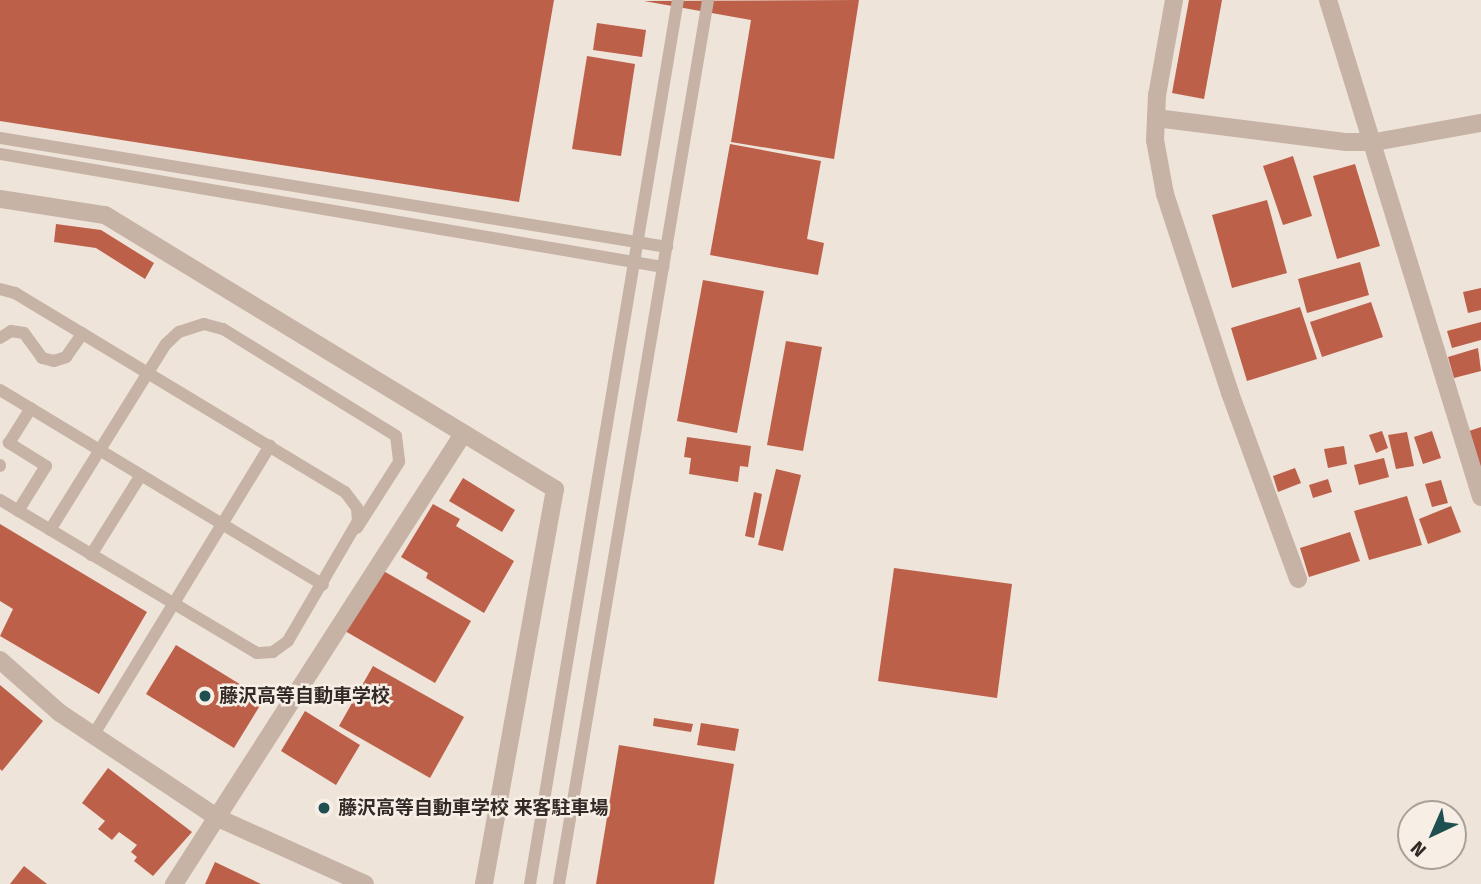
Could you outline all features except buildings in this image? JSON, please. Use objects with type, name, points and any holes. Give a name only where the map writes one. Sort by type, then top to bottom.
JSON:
[{"type":"street","points":[[1174,0],[1156,118],[1155,140],[1165,194],[1230,393],[1298,579]]},
{"type":"street","points":[[1328,0],[1375,142],[1481,497]]},
{"type":"street","points":[[1156,118],[1375,142],[1481,123]]},
{"type":"street","points":[[0,199],[105,215],[555,489],[484,884]]},
{"type":"street","points":[[174,884],[463,434]]},
{"type":"street","points":[[0,660],[60,713],[218,818],[365,884]]},
{"type":"lane","points":[[530,884],[678,0]]},
{"type":"lane","points":[[559,884],[708,0]]},
{"type":"lane","points":[[0,138],[667,247]]},
{"type":"lane","points":[[0,154],[663,267]]},
{"type":"lane","points":[[0,289],[15,293],[349,495],[357,508],[357,528]]},
{"type":"lane","points":[[0,500],[248,650],[264,653],[288,642],[399,462],[400,444],[391,429],[216,326],[191,325],[179,331],[147,372],[50,530]]},
{"type":"lane","points":[[0,338],[11,331],[24,334],[42,358],[54,361],[66,357],[83,334]]},
{"type":"lane","points":[[0,390],[323,585]]},
{"type":"lane","points":[[18,511],[46,466],[9,443],[31,408]]},
{"type":"lane","points":[[94,734],[270,446]]},
{"type":"lane","points":[[91,555],[141,475]]},
{"type":"place","name":"藤沢高等自動車学校","points":[[205,696]]},
{"type":"place","name":"藤沢高等自動車学校 来客駐車場","points":[[324,808]]}]
